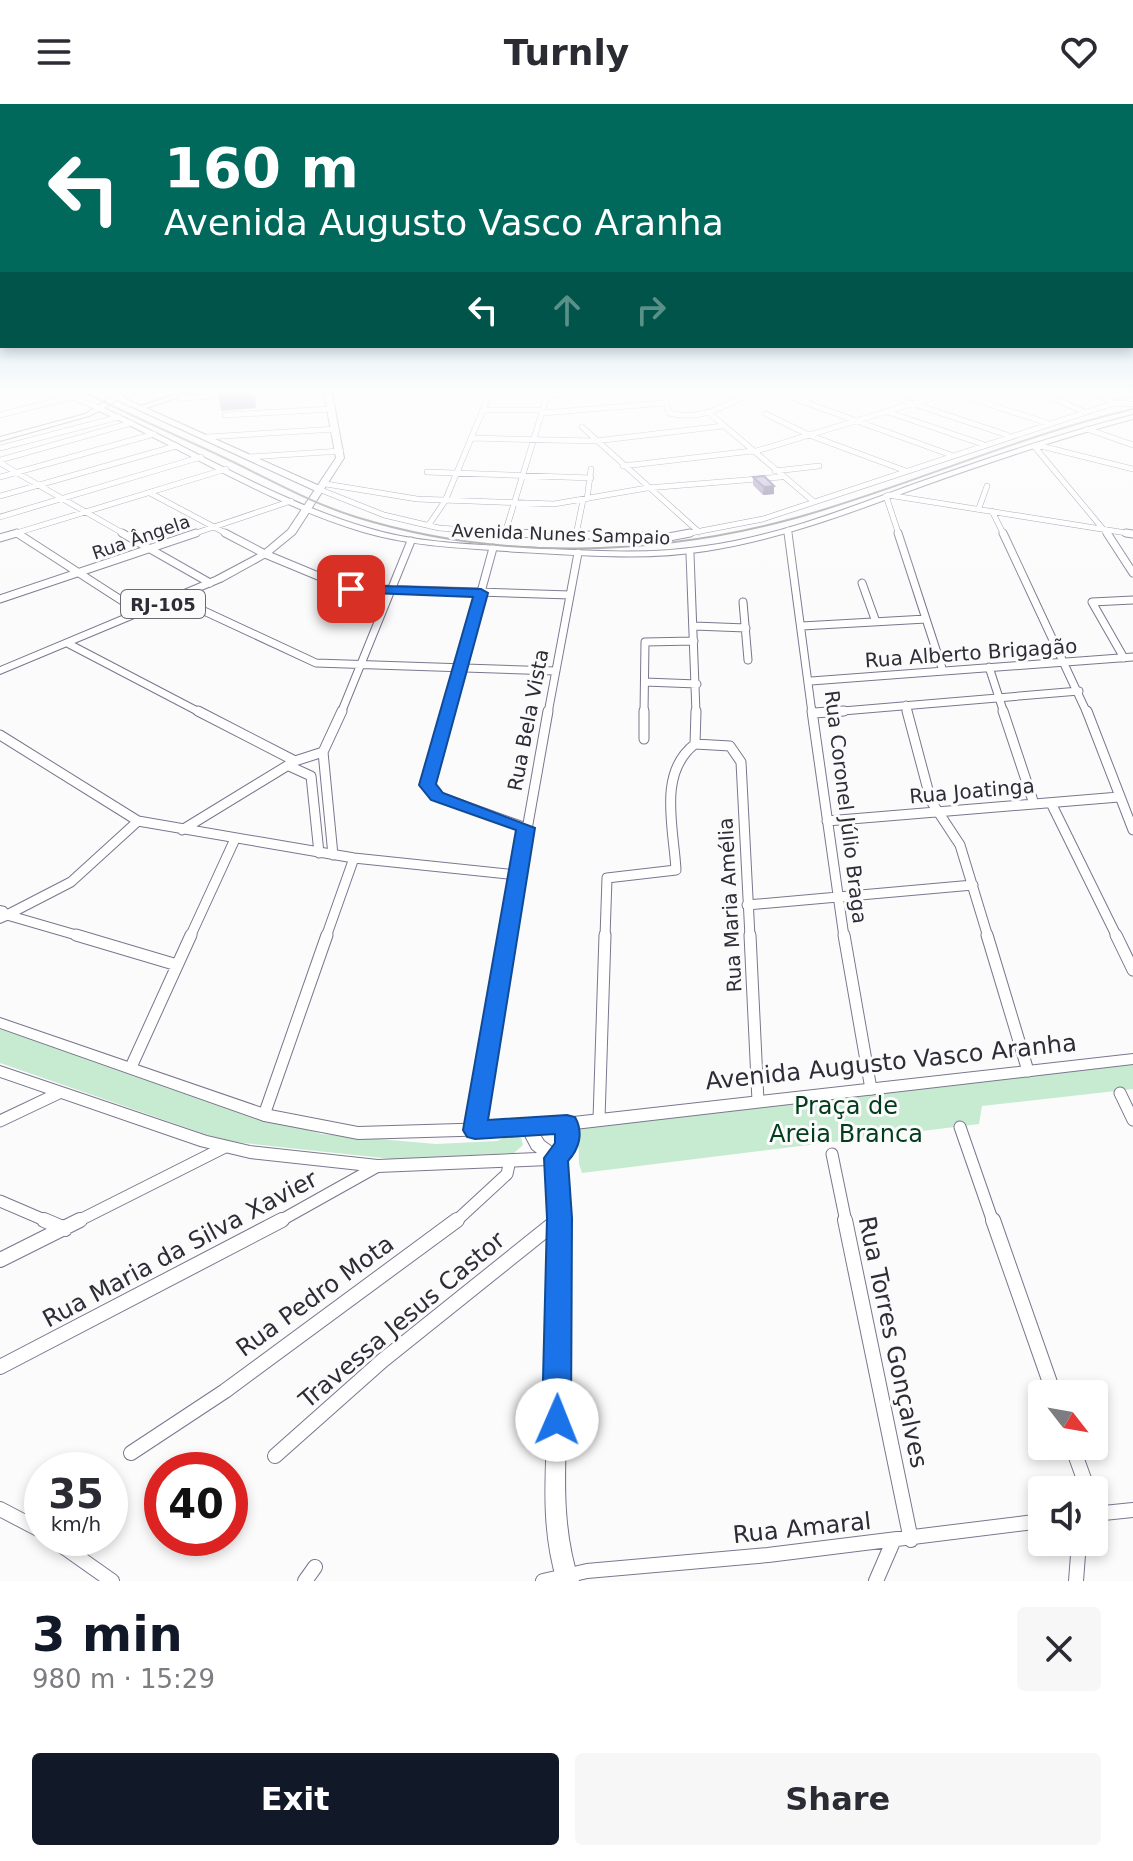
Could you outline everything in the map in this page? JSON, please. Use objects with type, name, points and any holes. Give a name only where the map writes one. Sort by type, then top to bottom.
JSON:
[{"type":"main road","name":"RJ-105","points":[[0,671],[210,583],[265,554],[288,536],[309,509],[336,462]]},
{"type":"street","points":[[0,462],[210,583]]},
{"type":"street","points":[[0,477],[55,462]]},
{"type":"street","points":[[0,496],[120,462]]},
{"type":"street","points":[[0,517],[185,462]]},
{"type":"street","name":"Avenida Nunes Sampaio","points":[[211,462],[309,509],[362,529],[411,541],[578,553],[690,554],[788,530],[987,462]]},
{"type":"street","points":[[261,462],[324,487],[367,510],[428,526],[505,533],[659,538],[763,519],[932,462]]},
{"type":"street","points":[[428,526],[445,501],[462,462]]},
{"type":"street","points":[[505,533],[529,462]]},
{"type":"street","points":[[618,462],[699,532]]},
{"type":"street","points":[[623,466],[661,462]]},
{"type":"street","points":[[764,462],[813,501]]},
{"type":"street","points":[[882,462],[906,471]]},
{"type":"street","points":[[1050,462],[1106,531],[1133,573]]},
{"type":"street","points":[[1104,462],[1133,469]]},
{"type":"street","points":[[775,471],[819,466]]},
{"type":"street","points":[[0,538],[226,469]]},
{"type":"street","points":[[576,536],[591,469]]},
{"type":"street","points":[[427,472],[591,478]]},
{"type":"street","points":[[324,487],[445,501],[517,502],[585,500],[647,488],[781,477]]},
{"type":"street","points":[[979,508],[987,486]]},
{"type":"street","points":[[150,493],[265,554],[347,588],[570,595]]},
{"type":"street","points":[[943,671],[887,496],[1133,534]]},
{"type":"street","name":"Rua Ângela","points":[[0,599],[291,501]]},
{"type":"street","points":[[992,511],[1079,691],[1133,830]]},
{"type":"street","name":"Rua Coronel Júlio Braga","points":[[788,530],[811,681],[837,897],[871,1089]]},
{"type":"street","points":[[17,533],[141,613]]},
{"type":"street","points":[[333,855],[323,752],[363,666],[411,541]]},
{"type":"street","points":[[493,548],[428,789],[437,796],[526,828]]},
{"type":"street","name":"Rua Bela Vista","points":[[475,1130],[517,875],[578,553]]},
{"type":"street","points":[[599,1119],[607,878],[676,870],[670,809],[672,785],[677,760],[695,744],[697,684],[690,554]]},
{"type":"street","points":[[862,583],[876,622]]},
{"type":"street","points":[[176,598],[310,661],[363,666],[556,671]]},
{"type":"street","points":[[1128,657],[1092,602],[1133,600]]},
{"type":"street","points":[[743,602],[748,660]]},
{"type":"street","points":[[802,626],[926,619]]},
{"type":"street","points":[[694,626],[746,628]]},
{"type":"street","points":[[644,739],[645,644],[653,640],[694,641]]},
{"type":"street","points":[[69,644],[311,776],[319,853]]},
{"type":"street","name":"Rua Alberto Brigagão","points":[[811,681],[1128,657]]},
{"type":"street","points":[[989,667],[1034,804]]},
{"type":"street","points":[[645,682],[697,684]]},
{"type":"street","points":[[814,713],[1079,691]]},
{"type":"street","points":[[906,705],[937,812],[960,845],[1028,1071]]},
{"type":"street","points":[[0,735],[138,821],[354,858],[517,875]]},
{"type":"street","name":"Rua Maria Amélia","points":[[695,744],[730,746],[741,762],[758,1101]]},
{"type":"street","points":[[182,830],[292,764],[323,752]]},
{"type":"street","name":"Rua Joatinga","points":[[827,821],[1119,797]]},
{"type":"street","points":[[1051,803],[1133,970]]},
{"type":"street","points":[[2,915],[71,882],[138,821]]},
{"type":"street","points":[[131,1067],[235,839]]},
{"type":"street","points":[[264,1115],[354,858]]},
{"type":"street","points":[[747,905],[973,885]]},
{"type":"street","points":[[2,915],[177,965]]},
{"type":"street","name":"Avenida Augusto Vasco Aranha","points":[[0,1023],[264,1115],[358,1133],[529,1128],[1133,1059]]},
{"type":"street","points":[[0,1071],[225,1147],[378,1166],[556,1158],[567,1146],[567,1124]]},
{"type":"street","points":[[0,1121],[59,1093]]},
{"type":"street","points":[[1120,1093],[1133,1120]]},
{"type":"street","points":[[960,1127],[1049,1380]]},
{"type":"street","points":[[529,1128],[538,1145],[556,1158]]},
{"type":"street","points":[[0,1260],[225,1147]]},
{"type":"street","name":"Rua Torres Gonçalves","points":[[832,1154],[911,1540]]},
{"type":"street","points":[[543,1581],[567,1576],[556,1477],[559,1218],[556,1158]]},
{"type":"street","name":"Rua Pedro Mota","points":[[131,1453],[225,1391],[464,1215],[507,1174],[510,1160]]},
{"type":"street","name":"Rua Maria da Silva Xavier","points":[[0,1367],[337,1191],[378,1166]]},
{"type":"street","points":[[0,1201],[65,1229]]},
{"type":"street","name":"Travessa Jesus Castor","points":[[275,1456],[382,1361],[559,1218]]},
{"type":"street","points":[[0,1509],[24,1522]]},
{"type":"street","points":[[1108,1511],[1133,1510]]},
{"type":"street","name":"Rua Amaral","points":[[567,1576],[892,1544],[1028,1523]]},
{"type":"street","points":[[876,1581],[892,1544]]},
{"type":"street","points":[[77,1556],[112,1581]]},
{"type":"street","points":[[1076,1581],[1078,1556]]},
{"type":"green space","points":[[0,1029],[321,1134],[436,1144],[497,1141],[513,1134],[521,1138],[523,1145],[514,1153],[392,1159],[225,1141],[0,1063]]},
{"type":"green space","name":"Praça de Areia Branca","points":[[1133,1064],[1133,1089],[982,1106],[979,1124],[582,1173],[579,1164],[578,1128]]},
{"type":"building","points":[[764,476],[774,486],[764,487],[753,477]]},
{"type":"railway","points":[[233,462],[339,511],[410,531],[521,547],[577,548],[633,546],[745,530],[841,504],[964,462]]},
{"type":"route","points":[[351,589],[481,593],[428,789],[437,796],[526,828],[475,1130],[567,1124],[567,1146],[556,1158],[559,1218],[557,1420]]}]
